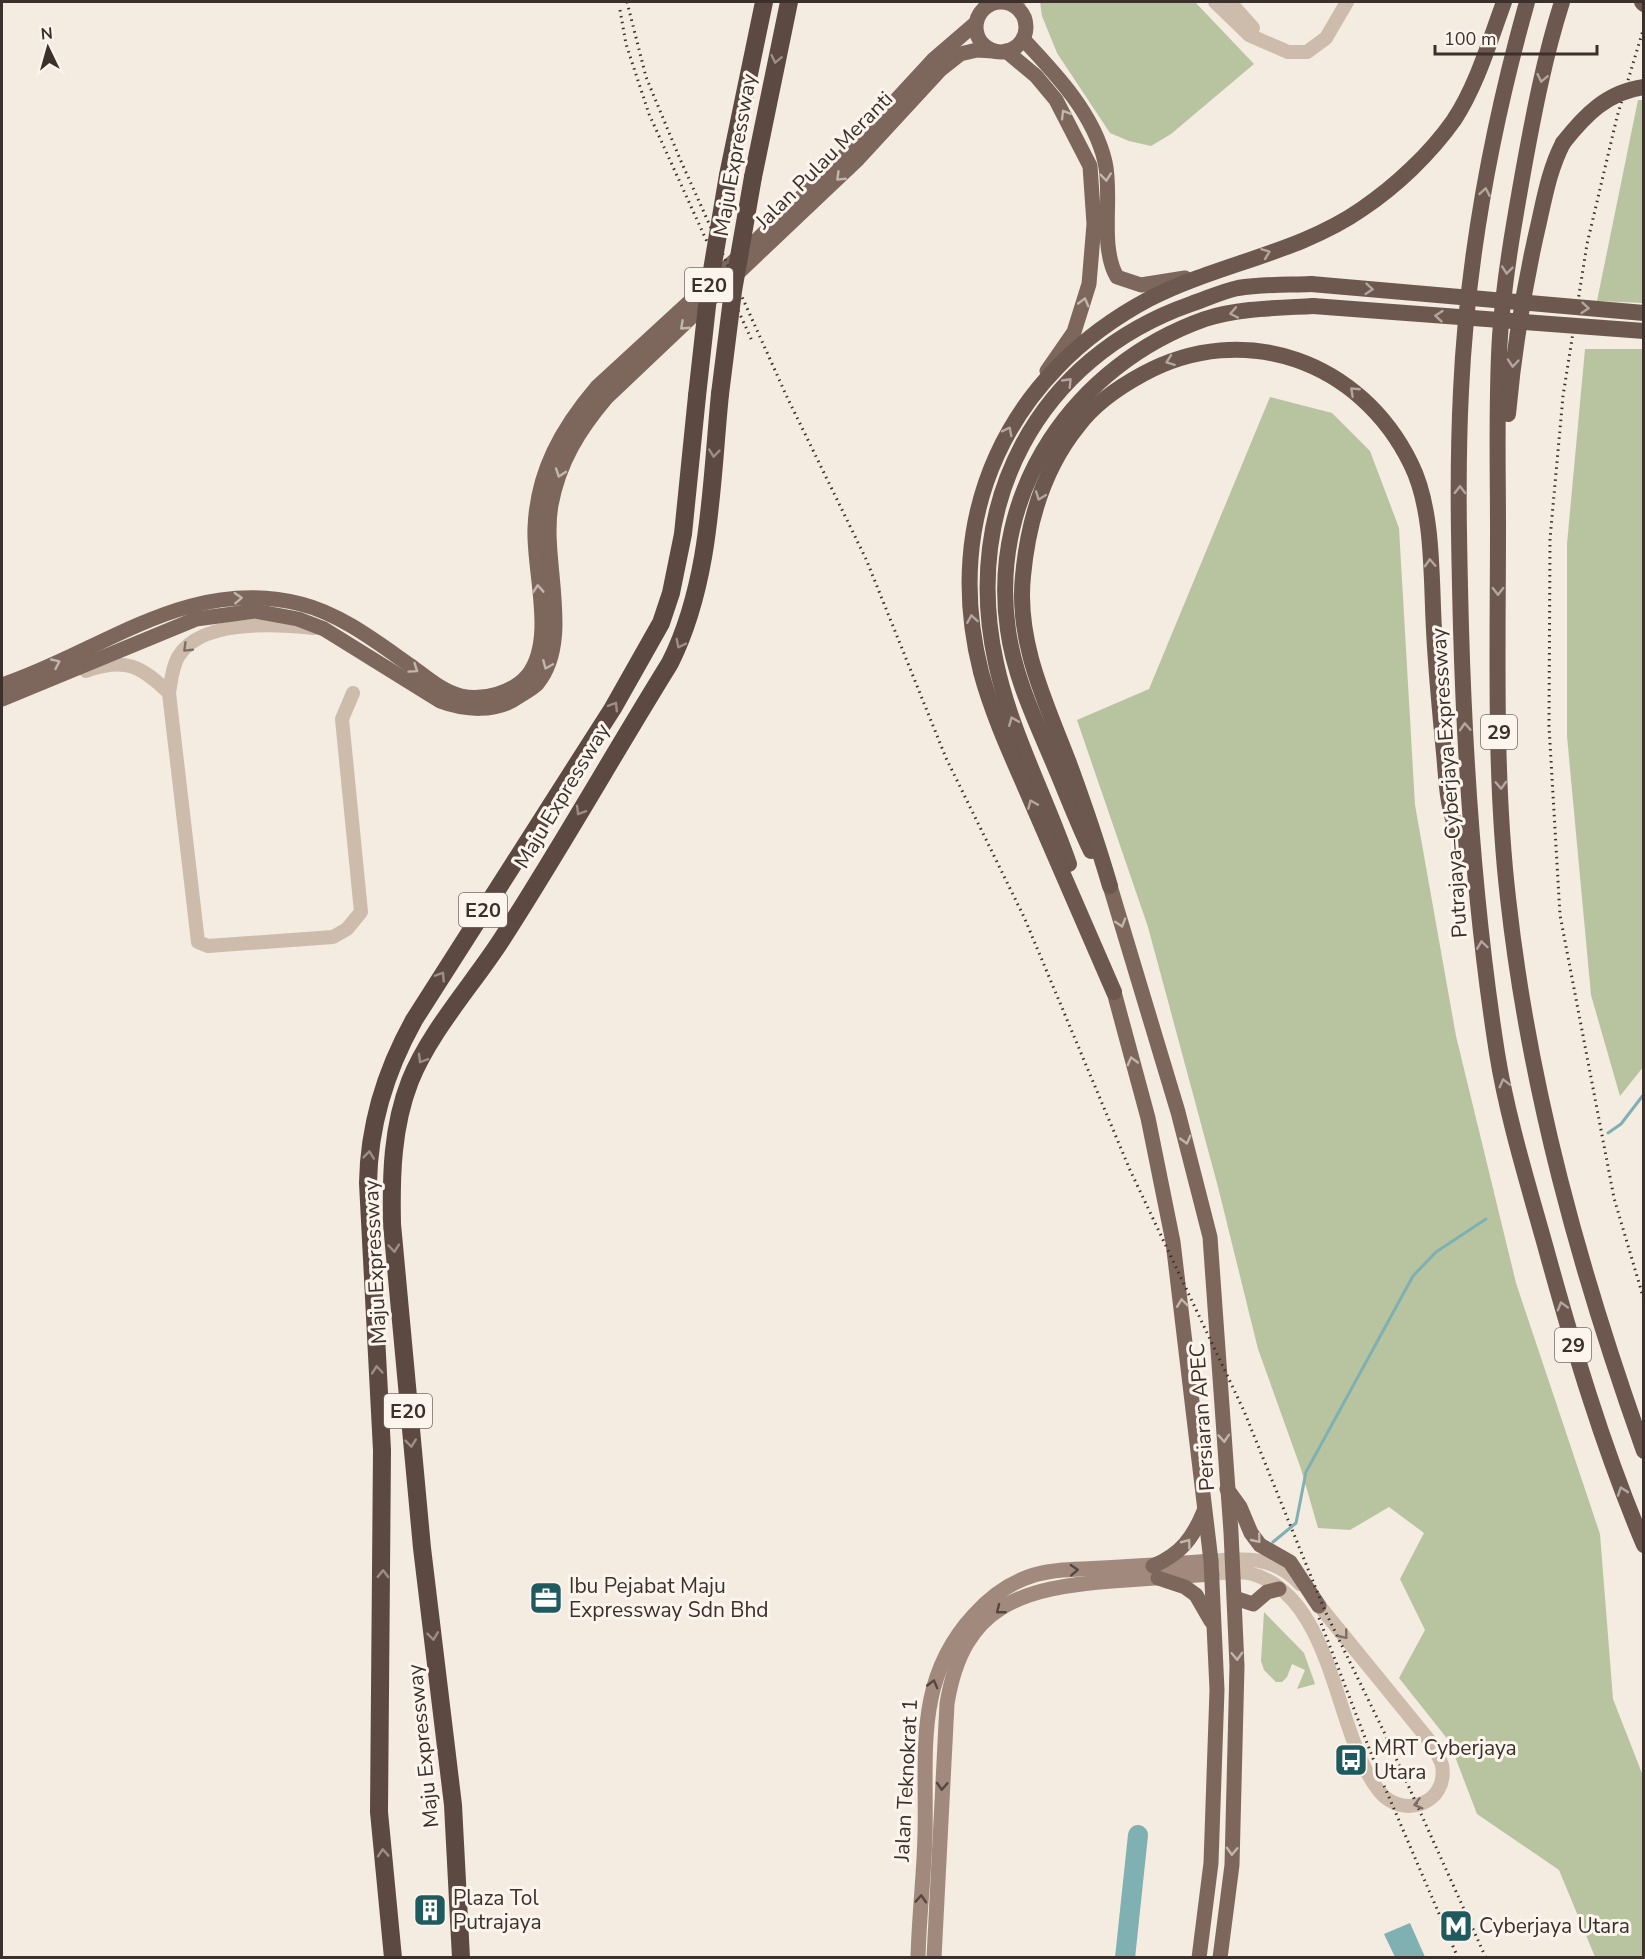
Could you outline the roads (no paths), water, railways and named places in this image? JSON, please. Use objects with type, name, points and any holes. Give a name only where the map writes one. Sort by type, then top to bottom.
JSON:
[{"type":"highway","name":"Maju Expressway","points":[[393,1958],[380,1812],[382,1450],[368,1184],[369,1152],[378,1099],[398,1049],[414,1020],[613,708],[661,623],[671,593],[683,534],[709,288],[728,175],[764,2]]},
{"type":"highway","name":"Maju Expressway","points":[[461,1958],[453,1805],[422,1548],[393,1236],[391,1182],[395,1141],[411,1079],[423,1056],[501,940],[670,663],[685,634],[693,610],[705,541],[733,291],[753,177],[789,2]]},
{"type":"highway","points":[[1114,992],[989,698],[981,670],[970,612],[969,584],[975,524],[987,480],[1008,430],[1023,406],[1082,343],[1150,299],[1307,238],[1360,211],[1413,166],[1454,119],[1479,69],[1504,2]]},
{"type":"highway","name":"Putrajaya–Cyberjaya Expressway","points":[[1527,2],[1496,133],[1476,243],[1461,389],[1459,550],[1462,670],[1475,890],[1498,1057],[1533,1203],[1575,1352],[1623,1497],[1644,1545]]},
{"type":"highway","name":"29","points":[[1563,2],[1551,35],[1510,246],[1500,346],[1497,671],[1504,839],[1508,898],[1530,1040],[1562,1193],[1605,1342],[1644,1451]]},
{"type":"highway","points":[[1498,547],[1515,338],[1553,163],[1563,143],[1589,111],[1625,89],[1644,87]]},
{"type":"highway","points":[[1114,992],[1064,849],[1006,703],[995,663],[987,610],[992,526],[1003,485],[1026,438],[1056,395],[1092,357],[1158,316],[1238,288],[1311,284],[1644,313]]},
{"type":"highway","points":[[1110,886],[1083,834],[1038,726],[1017,671],[1008,630],[1005,578],[1014,525],[1023,491],[1044,445],[1068,413],[1109,373],[1164,335],[1207,319],[1240,312],[1313,306],[1644,331]]},
{"type":"highway","points":[[1110,886],[1086,808],[1037,684],[1024,630],[1022,579],[1031,526],[1040,495],[1059,452],[1079,423],[1113,392],[1167,361],[1205,350],[1240,350],[1263,351],[1302,361],[1348,386],[1386,423],[1412,465],[1424,506],[1430,551],[1436,670],[1450,809],[1475,890]]},
{"type":"main road","points":[[1000,51],[1018,46],[1023,39],[1026,22],[1018,4],[1001,2],[986,5],[976,23],[980,40],[1036,76],[1056,100],[1084,150],[1090,166],[1093,194],[1092,256],[1083,309],[1074,332],[1023,406]]},
{"type":"main road","name":"Jalan Pulau Meranti","points":[[2,685],[25,677],[135,625],[191,604],[237,597],[273,598],[302,604],[321,612],[381,645],[445,689],[462,696],[483,696],[505,692],[527,676],[537,657],[542,636],[534,529],[537,500],[545,469],[572,416],[597,387],[850,150],[933,60],[976,23]]},
{"type":"main road","points":[[1023,39],[1068,90],[1099,143],[1105,163],[1108,193],[1110,255],[1117,277],[1141,285],[1155,285],[1230,267]]},
{"type":"main road","name":"Jalan Pulau Meranti","points":[[2,699],[196,619],[255,611],[298,619],[324,629],[440,701],[458,708],[484,708],[509,704],[536,685],[549,666],[555,638],[548,530],[551,504],[558,476],[571,445],[585,424],[608,397],[858,159],[941,69],[960,54],[977,50],[1000,51]]},
{"type":"main road","name":"Persiaran APEC","points":[[1110,886],[1178,1112],[1210,1237],[1233,1566],[1237,1678],[1232,1865],[1220,1958]]},
{"type":"main road","name":"Persiaran APEC","points":[[1114,992],[1148,1118],[1173,1242],[1212,1568],[1217,1690],[1211,1852],[1199,1958]]},
{"type":"main road","points":[[1227,1489],[1260,1545],[1290,1562],[1319,1606]]},
{"type":"main road","points":[[1206,1507],[1197,1528],[1181,1551],[1156,1572],[1196,1595],[1213,1624]]},
{"type":"main road","name":"Jalan Teknokrat 1","points":[[934,1958],[947,1704],[951,1679],[959,1656],[970,1637],[1005,1605],[1036,1591],[1156,1572],[1212,1568]]},
{"type":"main road","name":"Jalan Teknokrat 1","points":[[918,1958],[924,1852],[927,1717],[934,1677],[945,1652],[960,1630],[988,1601],[1006,1587],[1032,1576],[1063,1570],[1156,1572]]},
{"type":"main road","points":[[1234,1598],[1253,1604],[1260,1596],[1279,1589]]},
{"type":"street","points":[[1215,2],[1249,35],[1288,52],[1307,52],[1326,38],[1347,2]]},
{"type":"street","points":[[1230,2],[1255,30],[1260,40]]},
{"type":"street","points":[[324,629],[256,626],[205,635],[189,644],[179,656],[169,693],[195,934],[198,942],[208,946],[333,936],[347,929],[361,912],[342,719],[353,693]]},
{"type":"street","points":[[43,683],[100,666],[123,664],[137,667],[169,693]]},
{"type":"street","points":[[1212,1568],[1233,1566],[1257,1559],[1287,1571],[1319,1606],[1432,1744],[1442,1764],[1442,1781],[1439,1791],[1421,1805],[1401,1806],[1388,1800],[1379,1791],[1360,1755],[1316,1641],[1294,1602],[1260,1577],[1233,1566]]},
{"type":"water","points":[[1410,1923],[1425,1957],[1395,1957],[1384,1934]]},
{"type":"waterway","points":[[1608,1133],[1621,1124],[1644,1094]]},
{"type":"waterway","points":[[1273,1542],[1296,1523],[1306,1472],[1413,1276],[1436,1252],[1486,1219]]},
{"type":"waterway","points":[[1125,1958],[1138,1835]]},
{"type":"railway","points":[[627,2],[646,77],[680,159],[787,397],[866,559],[946,758],[1024,917],[1130,1170],[1244,1411],[1325,1611],[1385,1734],[1486,1958]]},
{"type":"railway","points":[[620,10],[626,44],[649,114],[753,343]]},
{"type":"railway","points":[[1644,27],[1617,117],[1587,244],[1563,396],[1550,539],[1549,726],[1560,915],[1614,1198],[1644,1300]]},
{"type":"railway","points":[[1319,1618],[1379,1774],[1458,1958]]},
{"type":"place","name":"Ibu Pejabat Maju Expressway Sdn Bhd","points":[[546,1598]]},
{"type":"place","name":"MRT Cyberjaya Utara","points":[[1351,1760]]},
{"type":"place","name":"Plaza Tol Putrajaya","points":[[430,1910]]},
{"type":"place","name":"Cyberjaya Utara","points":[[1456,1926]]}]
